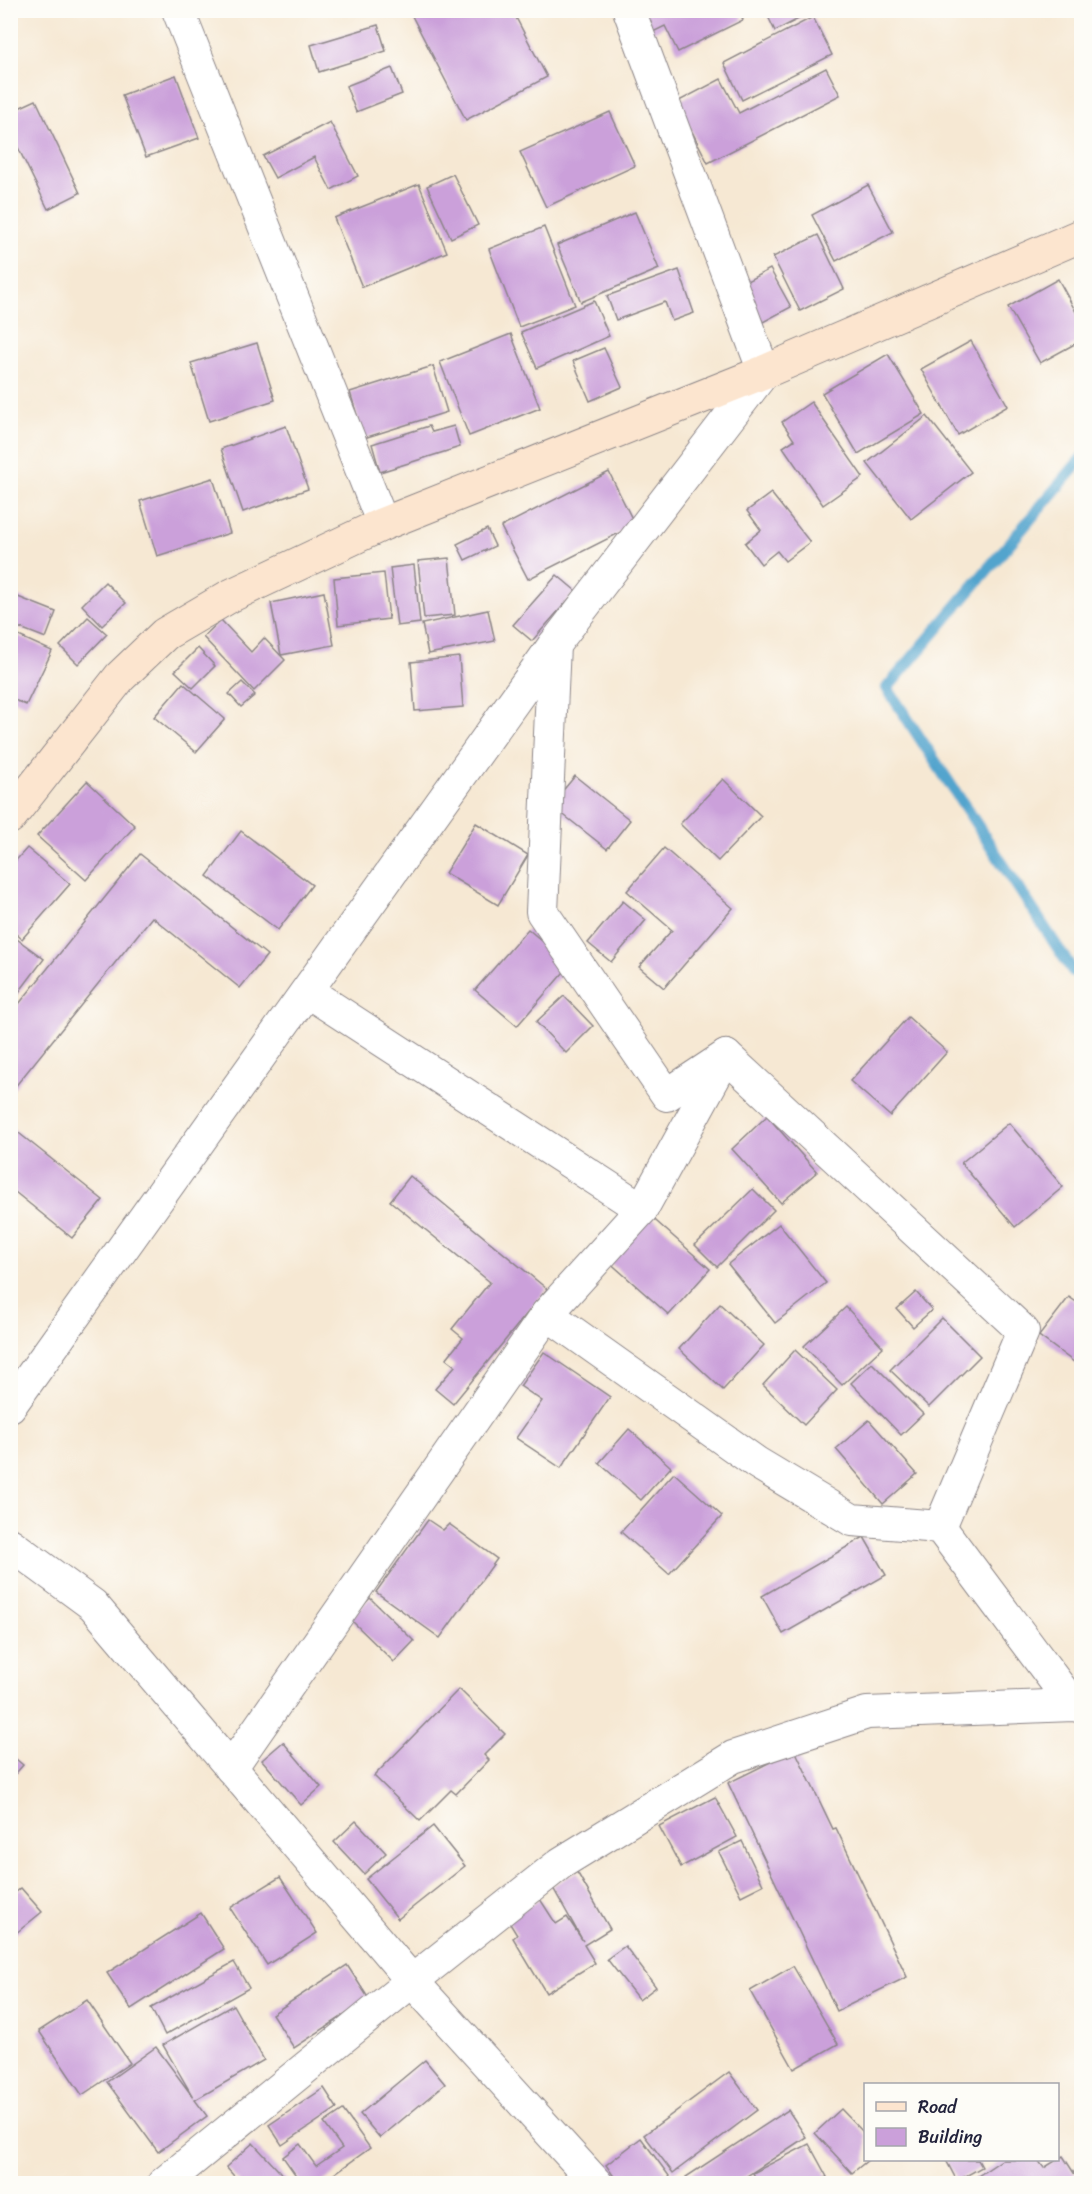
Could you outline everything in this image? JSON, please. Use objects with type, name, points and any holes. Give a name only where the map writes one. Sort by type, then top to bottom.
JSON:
[{"type":"street","points":[[177,10],[383,524]]},
{"type":"street","points":[[629,10],[764,372]]},
{"type":"street","points":[[10,817],[120,677],[165,634],[230,596],[383,524],[764,372],[1082,236]]},
{"type":"street","points":[[10,1406],[554,645],[764,372]]},
{"type":"street","points":[[554,645],[542,912],[667,1095],[726,1056]]},
{"type":"street","points":[[308,992],[642,1209]]},
{"type":"street","points":[[231,1768],[548,1314],[642,1209],[726,1056]]},
{"type":"street","points":[[726,1056],[1023,1331],[940,1527]]},
{"type":"street","points":[[548,1314],[757,1463],[852,1520],[940,1527],[1077,1706]]},
{"type":"street","points":[[10,1544],[93,1605],[412,1980],[597,2184]]},
{"type":"street","points":[[163,2184],[412,1980],[561,1863],[733,1757],[867,1713],[1077,1706]]},
{"type":"building","points":[[414,10],[512,10],[547,77],[466,120],[410,12]]},
{"type":"building","points":[[640,10],[739,10],[743,20],[678,52],[665,26],[651,33]]},
{"type":"building","points":[[765,10],[816,10],[775,31]]},
{"type":"building","points":[[813,17],[832,55],[742,100],[724,63]]},
{"type":"building","points":[[378,25],[386,51],[319,72],[311,45]]},
{"type":"building","points":[[392,68],[402,94],[356,112],[346,86]]},
{"type":"building","points":[[826,68],[840,95],[708,163],[677,102],[721,79],[739,113]]},
{"type":"building","points":[[176,75],[199,138],[146,157],[122,95]]},
{"type":"building","points":[[36,100],[80,193],[48,209],[10,131],[10,112]]},
{"type":"building","points":[[610,112],[635,166],[546,207],[520,152]]},
{"type":"building","points":[[330,122],[358,176],[331,190],[314,157],[275,178],[263,156]]},
{"type":"building","points":[[453,174],[478,225],[451,238],[427,186]]},
{"type":"building","points":[[419,184],[447,252],[362,287],[334,218]]},
{"type":"building","points":[[868,185],[893,232],[836,261],[812,215]]},
{"type":"building","points":[[635,212],[659,269],[581,302],[557,245]]},
{"type":"building","points":[[544,227],[575,305],[519,327],[489,249]]},
{"type":"building","points":[[818,235],[844,289],[800,311],[773,257]]},
{"type":"building","points":[[770,269],[791,307],[763,322],[743,283]]},
{"type":"building","points":[[679,270],[694,313],[672,321],[665,302],[616,320],[607,296]]},
{"type":"building","points":[[1058,279],[1082,323],[1082,340],[1040,363],[1008,307]]},
{"type":"building","points":[[594,301],[609,336],[537,368],[521,332]]},
{"type":"building","points":[[511,334],[540,408],[469,436],[440,362]]},
{"type":"building","points":[[971,341],[1008,406],[958,435],[921,369]]},
{"type":"building","points":[[257,343],[275,400],[209,421],[191,363]]},
{"type":"building","points":[[604,348],[622,387],[590,401],[573,361]]},
{"type":"building","points":[[888,354],[924,414],[858,454],[822,393]]},
{"type":"building","points":[[433,366],[447,412],[364,438],[350,392]]},
{"type":"building","points":[[811,402],[863,477],[823,505],[783,447],[794,440],[782,422]]},
{"type":"building","points":[[927,416],[971,472],[911,519],[867,463]]},
{"type":"building","points":[[286,426],[308,489],[243,512],[221,449]]},
{"type":"building","points":[[429,426],[432,432],[454,426],[460,447],[380,472],[372,444]]},
{"type":"building","points":[[609,472],[635,525],[528,579],[501,527]]},
{"type":"building","points":[[213,478],[230,533],[157,556],[140,501]]},
{"type":"building","points":[[771,493],[810,542],[785,561],[777,551],[761,564],[745,543],[761,530],[747,511]]},
{"type":"building","points":[[487,529],[495,546],[465,560],[457,544]]},
{"type":"building","points":[[449,558],[455,615],[424,618],[418,561]]},
{"type":"building","points":[[414,565],[420,623],[397,626],[390,568]]},
{"type":"building","points":[[384,573],[389,619],[338,625],[334,578]]},
{"type":"building","points":[[557,575],[576,591],[532,641],[513,625]]},
{"type":"building","points":[[105,582],[126,603],[102,626],[82,605]]},
{"type":"building","points":[[324,592],[334,645],[281,655],[271,603]]},
{"type":"building","points":[[13,595],[56,612],[46,638],[10,624],[10,601]]},
{"type":"building","points":[[488,610],[495,641],[428,654],[422,624]]},
{"type":"building","points":[[88,617],[107,634],[78,664],[60,646]]},
{"type":"building","points":[[221,620],[251,652],[264,638],[285,660],[254,691],[203,637]]},
{"type":"building","points":[[10,632],[52,651],[26,705],[10,698]]},
{"type":"building","points":[[198,648],[215,666],[193,688],[175,671]]},
{"type":"building","points":[[459,657],[463,707],[415,711],[411,662]]},
{"type":"building","points":[[242,682],[255,695],[241,707],[229,694]]},
{"type":"building","points":[[183,683],[225,719],[196,752],[154,717]]},
{"type":"building","points":[[575,776],[630,820],[607,849],[551,805]]},
{"type":"building","points":[[723,779],[761,816],[718,861],[680,824]]},
{"type":"building","points":[[87,781],[135,826],[86,880],[37,836]]},
{"type":"building","points":[[476,823],[528,855],[498,905],[445,873]]},
{"type":"building","points":[[241,831],[312,885],[278,930],[207,876]]},
{"type":"building","points":[[27,848],[70,884],[22,939],[10,929],[10,867]]},
{"type":"building","points":[[664,848],[733,908],[664,988],[639,967],[672,930],[627,891]]},
{"type":"building","points":[[140,854],[267,955],[240,988],[152,917],[10,1093],[10,1015]]},
{"type":"building","points":[[623,901],[646,920],[611,962],[588,943]]},
{"type":"building","points":[[528,929],[570,965],[517,1026],[475,990]]},
{"type":"building","points":[[10,934],[44,959],[10,1004]]},
{"type":"building","points":[[564,996],[593,1026],[566,1053],[536,1022]]},
{"type":"building","points":[[908,1017],[947,1052],[890,1116],[850,1081]]},
{"type":"building","points":[[767,1116],[817,1172],[781,1203],[732,1149]]},
{"type":"building","points":[[1009,1123],[1063,1187],[1015,1227],[961,1163]]},
{"type":"building","points":[[10,1126],[103,1200],[72,1238],[10,1188]]},
{"type":"building","points":[[410,1176],[547,1289],[453,1404],[435,1389],[455,1366],[446,1359],[463,1338],[452,1329],[490,1282],[390,1201]]},
{"type":"building","points":[[753,1189],[774,1210],[717,1267],[695,1245]]},
{"type":"building","points":[[648,1214],[710,1269],[669,1315],[607,1260]]},
{"type":"building","points":[[779,1224],[826,1283],[775,1323],[728,1264]]},
{"type":"building","points":[[916,1292],[932,1310],[913,1327],[897,1309]]},
{"type":"building","points":[[1069,1297],[1082,1306],[1082,1368],[1039,1336]]},
{"type":"building","points":[[720,1304],[764,1345],[723,1390],[679,1349]]},
{"type":"building","points":[[846,1307],[883,1347],[842,1385],[804,1346]]},
{"type":"building","points":[[942,1318],[980,1356],[929,1407],[890,1370]]},
{"type":"building","points":[[795,1350],[837,1390],[804,1425],[763,1385]]},
{"type":"building","points":[[544,1352],[610,1397],[561,1468],[516,1438],[542,1401],[520,1386]]},
{"type":"building","points":[[872,1363],[923,1414],[901,1435],[851,1383]]},
{"type":"building","points":[[869,1420],[917,1474],[883,1504],[836,1449]]},
{"type":"building","points":[[629,1429],[671,1467],[641,1500],[599,1463]]},
{"type":"building","points":[[674,1473],[722,1516],[669,1574],[621,1532]]},
{"type":"building","points":[[428,1520],[443,1530],[449,1524],[497,1559],[440,1638],[376,1592]]},
{"type":"building","points":[[864,1537],[886,1575],[783,1634],[762,1596]]},
{"type":"building","points":[[370,1598],[414,1641],[394,1662],[350,1619]]},
{"type":"building","points":[[459,1689],[505,1734],[484,1755],[489,1760],[456,1794],[451,1790],[420,1821],[374,1776]]},
{"type":"building","points":[[283,1742],[321,1787],[301,1805],[262,1760]]},
{"type":"building","points":[[795,1750],[833,1829],[836,1828],[907,1977],[837,2011],[728,1783]]},
{"type":"building","points":[[10,1754],[23,1765],[10,1780]]},
{"type":"building","points":[[715,1797],[737,1837],[681,1867],[659,1826]]},
{"type":"building","points":[[356,1821],[386,1853],[364,1874],[334,1842]]},
{"type":"building","points":[[433,1826],[465,1866],[398,1919],[366,1879]]},
{"type":"building","points":[[742,1841],[763,1885],[741,1896],[719,1852]]},
{"type":"building","points":[[577,1872],[610,1929],[584,1945],[595,1963],[546,1993],[513,1938],[517,1935],[507,1919],[540,1899],[556,1924],[567,1917],[583,1941],[552,1886]]},
{"type":"building","points":[[280,1877],[317,1933],[267,1965],[230,1908]]},
{"type":"building","points":[[21,1888],[42,1912],[10,1938],[10,1897]]},
{"type":"building","points":[[201,1913],[224,1949],[131,2009],[107,1973]]},
{"type":"building","points":[[625,1946],[656,1987],[639,2000],[607,1959]]},
{"type":"building","points":[[234,1962],[249,1988],[165,2035],[151,2008]]},
{"type":"building","points":[[347,1965],[369,1999],[294,2048],[272,2014]]},
{"type":"building","points":[[793,1966],[838,2044],[794,2069],[750,1991]]},
{"type":"building","points":[[87,2000],[130,2063],[82,2095],[39,2031]]},
{"type":"building","points":[[233,2005],[264,2060],[195,2100],[207,2116],[158,2152],[107,2082],[156,2047],[193,2097],[163,2045]]},
{"type":"building","points":[[425,2060],[445,2084],[380,2138],[360,2114]]},
{"type":"building","points":[[729,2072],[757,2110],[673,2173],[644,2135]]},
{"type":"building","points":[[324,2088],[337,2108],[282,2145],[269,2125]]},
{"type":"building","points":[[841,2109],[864,2133],[864,2161],[867,2161],[852,2173],[815,2133]]},
{"type":"building","points":[[343,2110],[370,2148],[320,2184],[302,2184],[283,2157],[300,2144],[316,2166],[342,2148],[324,2123]]},
{"type":"building","points":[[788,2110],[806,2137],[735,2184],[690,2184],[686,2177]]},
{"type":"building","points":[[641,2138],[675,2184],[619,2184],[606,2165]]},
{"type":"building","points":[[253,2143],[291,2184],[241,2184],[226,2167]]},
{"type":"building","points":[[809,2144],[827,2177],[815,2184],[759,2184],[753,2173]]},
{"type":"building","points":[[1063,2156],[1081,2184],[966,2184],[1000,2161],[1039,2161],[1044,2168],[1059,2161]]},
{"type":"building","points":[[947,2161],[979,2161],[982,2167],[957,2181]]},
{"type":"building","points":[[489,2178],[493,2184],[480,2184]]},
{"type":"waterway","points":[[1082,458],[887,688],[1073,971],[1082,975]]}]
